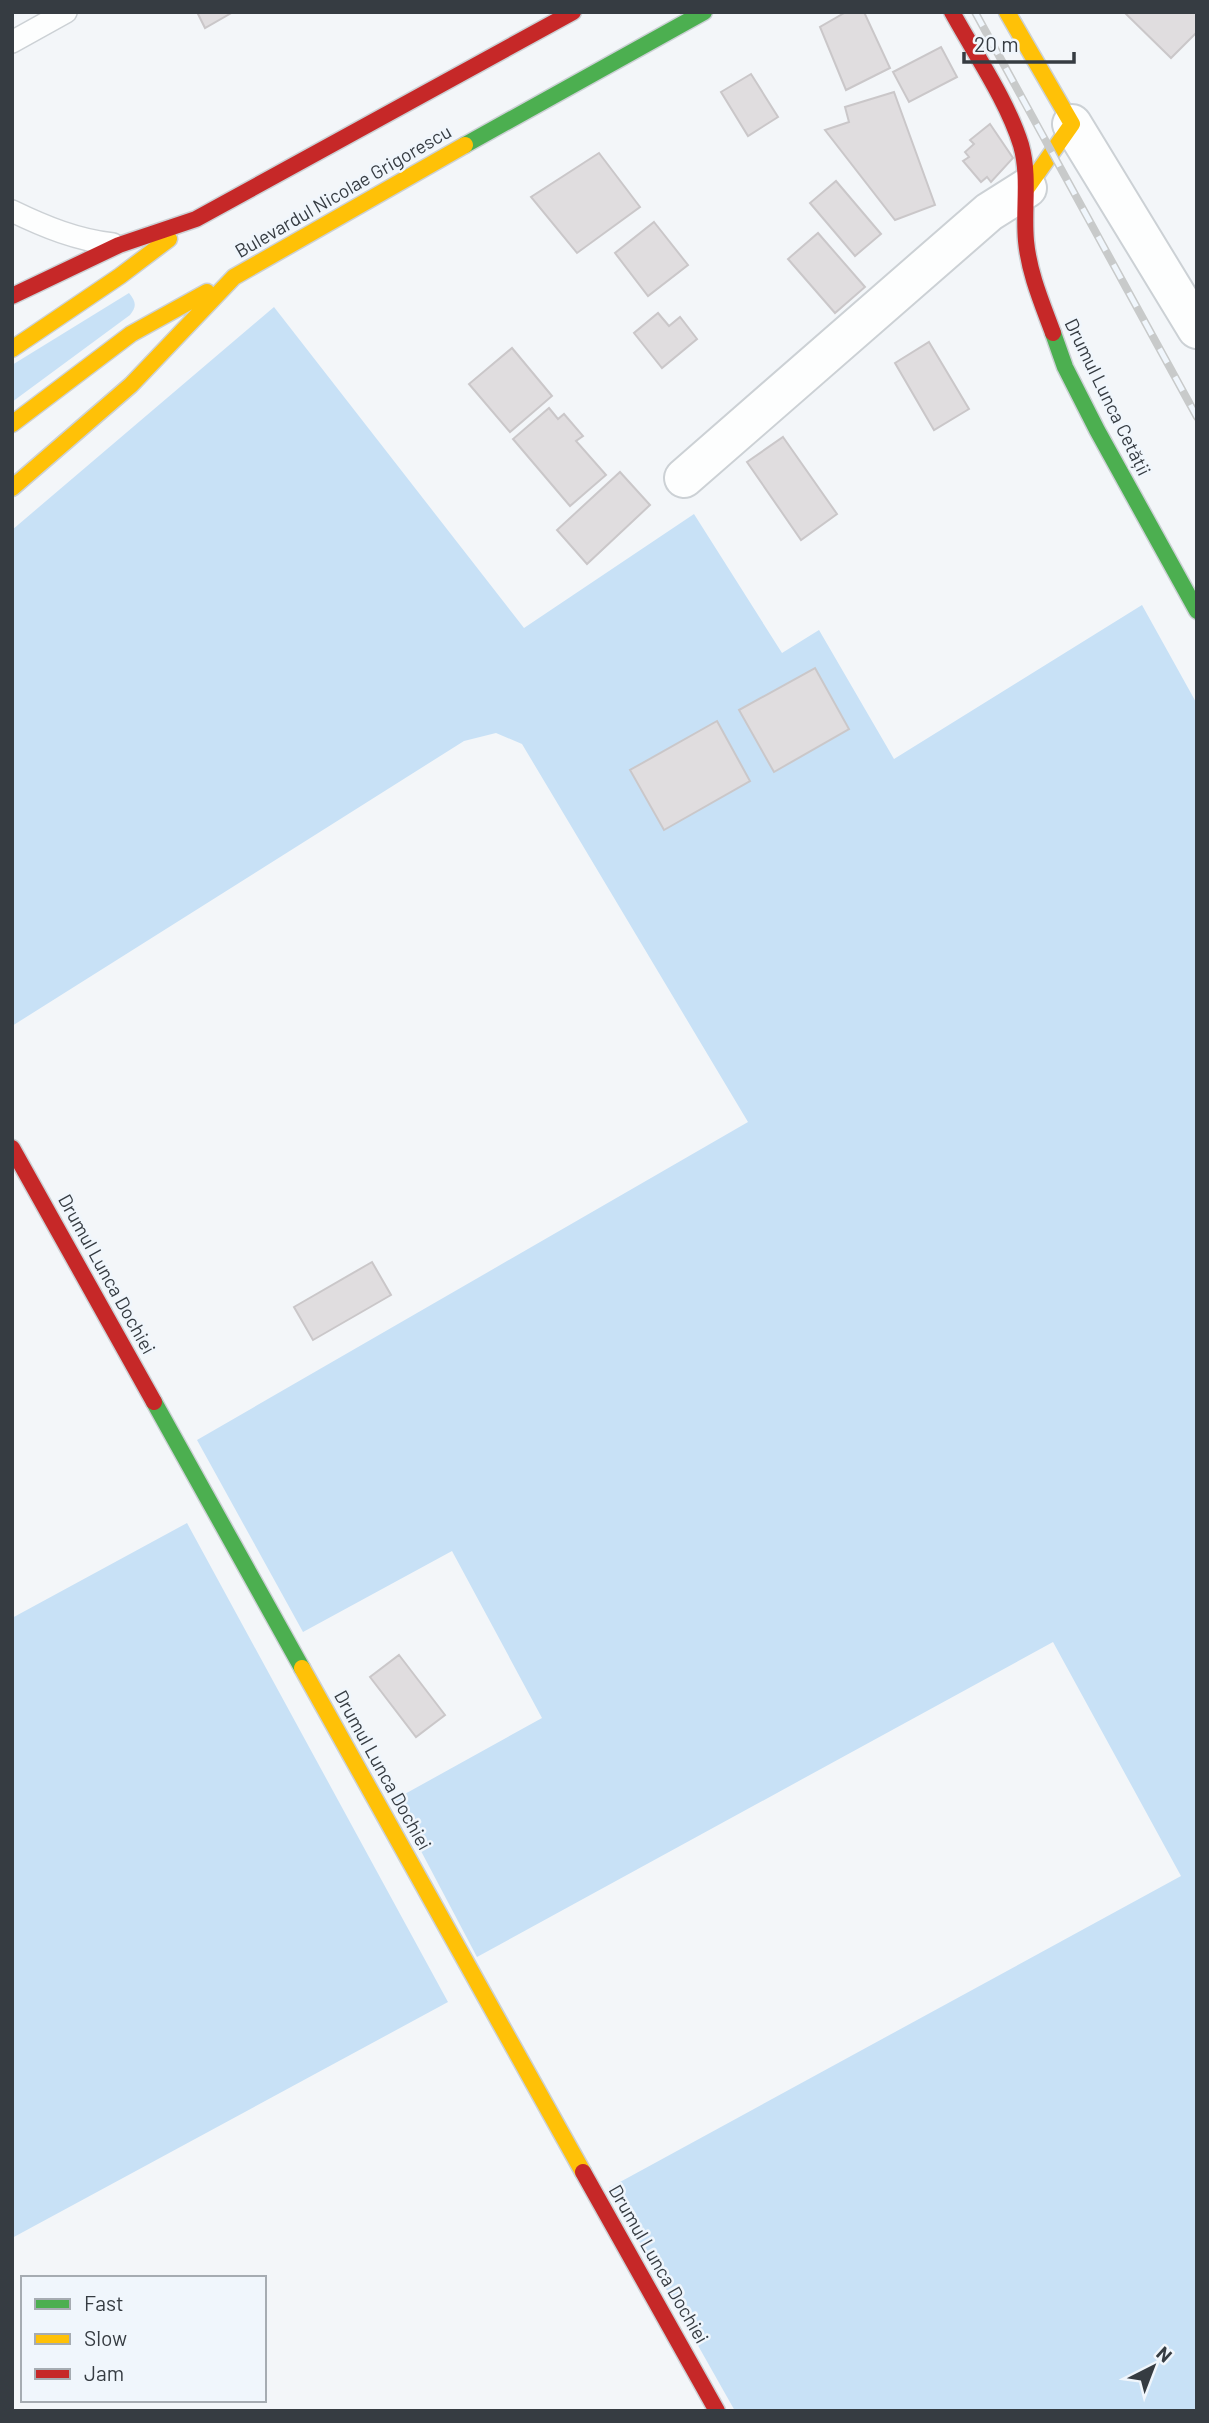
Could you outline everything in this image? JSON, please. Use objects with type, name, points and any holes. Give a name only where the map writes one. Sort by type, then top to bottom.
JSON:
[{"type":"street","points":[[12,349],[120,276],[196,219],[573,12]]},
{"type":"street","name":"Bulevardul Nicolae Grigorescu","points":[[12,488],[131,385],[234,277],[704,12]]},
{"type":"street","name":"Drumul Lunca Cetății","points":[[952,12],[1014,128],[1025,165],[1026,240],[1032,277],[1065,367],[1197,611]]},
{"type":"street","points":[[1007,12],[1197,329]]},
{"type":"street","points":[[684,478],[989,212],[1027,188],[1072,124]]},
{"type":"street","points":[[12,296],[118,245],[196,219]]},
{"type":"street","points":[[12,424],[131,334],[234,277]]},
{"type":"street","name":"Drumul Lunca Dochiei","points":[[12,1148],[717,2411]]},
{"type":"lane","points":[[12,42],[65,12]]},
{"type":"lane","points":[[12,211],[67,234],[89,241],[118,245]]},
{"type":"shaded area","points":[[129,293],[135,304],[130,315],[12,402],[12,365]]},
{"type":"shaded area","points":[[274,307],[524,628],[694,514],[782,653],[819,630],[894,759],[1142,605],[1197,704],[1197,2411],[735,2411],[609,2188],[1181,1876],[1053,1642],[477,1957],[394,1800],[542,1718],[452,1551],[303,1632],[197,1440],[748,1122],[522,744],[496,733],[464,741],[12,1026],[12,530]]},
{"type":"shaded area","points":[[187,1523],[448,2002],[12,2238],[12,1618]]},
{"type":"building","points":[[197,12],[233,12],[205,28]]},
{"type":"building","points":[[846,12],[864,12],[890,68],[846,90],[820,27]]},
{"type":"building","points":[[1124,12],[1197,12],[1197,32],[1171,58]]},
{"type":"building","points":[[941,47],[957,77],[909,102],[893,72]]},
{"type":"building","points":[[751,74],[778,117],[748,136],[721,92]]},
{"type":"building","points":[[894,92],[935,205],[895,220],[825,130],[849,122],[845,107]]},
{"type":"building","points":[[990,124],[1013,158],[991,182],[987,177],[981,182],[963,161],[969,157],[965,152],[974,144],[970,140]]},
{"type":"building","points":[[599,153],[640,207],[577,253],[531,197]]},
{"type":"building","points":[[836,181],[881,234],[855,256],[810,203]]},
{"type":"building","points":[[654,222],[688,265],[648,296],[615,253]]},
{"type":"building","points":[[818,233],[865,287],[835,313],[788,259]]},
{"type":"building","points":[[658,313],[669,326],[680,317],[697,339],[662,368],[634,333]]},
{"type":"building","points":[[929,342],[969,409],[934,430],[895,363]]},
{"type":"building","points":[[512,348],[552,396],[510,432],[469,384]]},
{"type":"building","points":[[549,408],[558,419],[564,414],[583,436],[576,441],[606,475],[570,506],[513,439]]},
{"type":"building","points":[[783,437],[837,514],[801,540],[747,462]]},
{"type":"building","points":[[620,472],[650,505],[587,564],[557,530]]},
{"type":"building","points":[[815,668],[849,729],[774,772],[739,710]]},
{"type":"building","points":[[717,721],[750,781],[664,830],[630,770]]},
{"type":"building","points":[[372,1262],[391,1295],[313,1340],[294,1307]]},
{"type":"building","points":[[399,1655],[445,1715],[416,1737],[370,1677]]},
{"type":"railway","points":[[975,12],[1197,417]]},
{"type":"traffic: fast","points":[[465,145],[704,12]]},
{"type":"traffic: fast","points":[[1053,333],[1065,367],[1097,430],[1197,611]]},
{"type":"traffic: fast","points":[[154,1402],[302,1668]]},
{"type":"traffic: slow","points":[[1007,12],[1072,124],[1027,188]]},
{"type":"traffic: slow","points":[[12,488],[131,385],[234,277],[465,145]]},
{"type":"traffic: slow","points":[[12,349],[120,276],[169,239]]},
{"type":"traffic: slow","points":[[12,424],[131,334],[207,292]]},
{"type":"traffic: slow","points":[[302,1668],[583,2172]]},
{"type":"traffic: jam","points":[[12,296],[119,245],[196,219],[573,12]]},
{"type":"traffic: jam","points":[[952,12],[999,94],[1021,145],[1026,181],[1025,229],[1030,265],[1053,333]]},
{"type":"traffic: jam","points":[[12,1148],[154,1402]]},
{"type":"traffic: jam","points":[[583,2172],[717,2411]]}]
